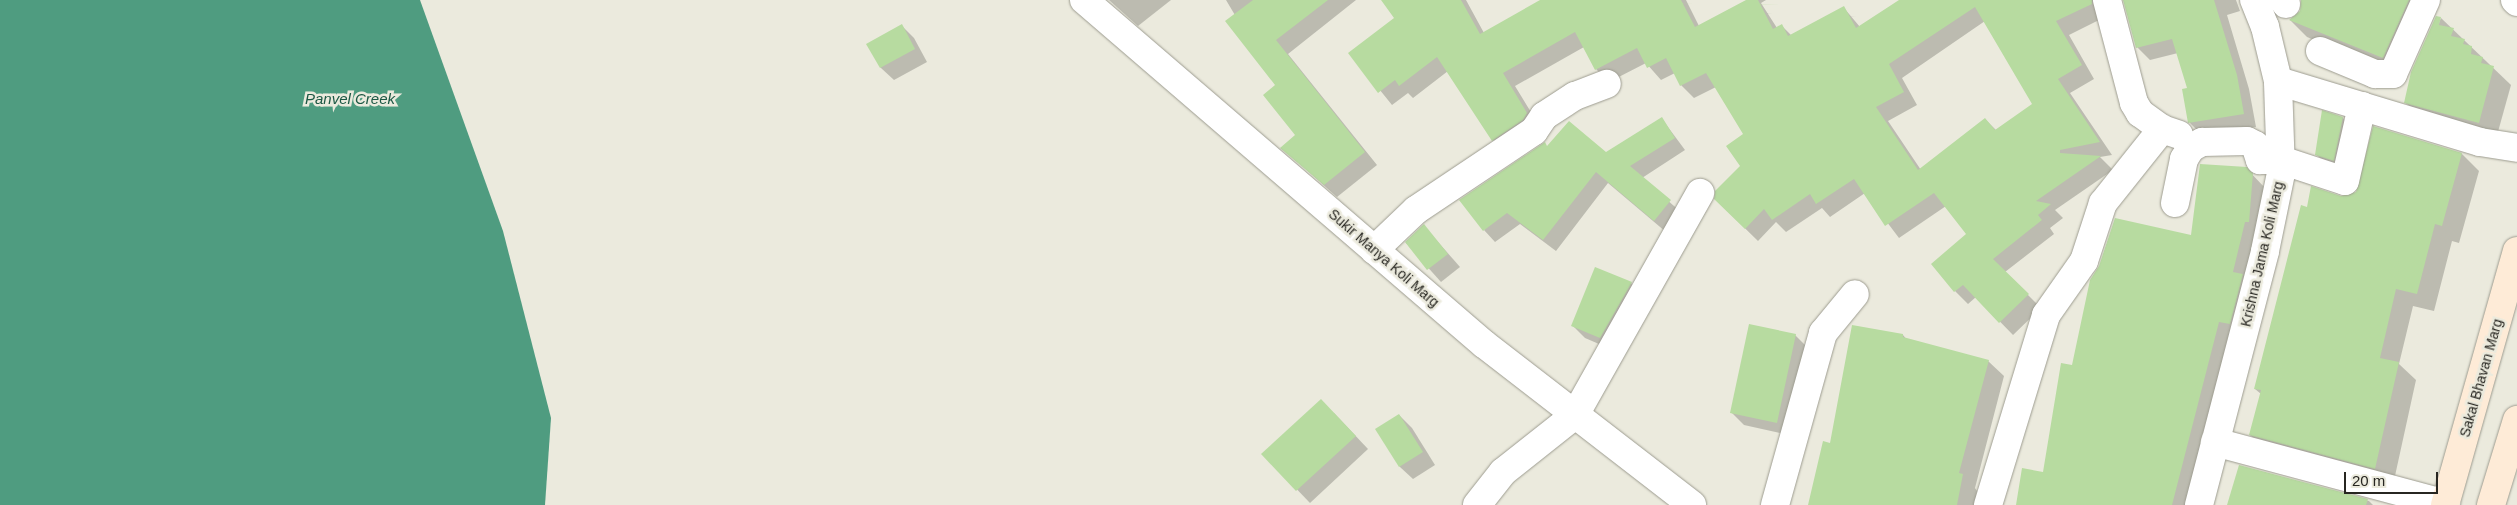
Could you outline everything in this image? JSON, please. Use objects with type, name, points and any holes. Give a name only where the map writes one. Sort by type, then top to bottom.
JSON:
[{"type":"main road","name":"Sakal Bhavan Marg","points":[[2446,504],[2517,251]]},
{"type":"main road","points":[[2491,505],[2517,420]]},
{"type":"street","name":"Sukir Manya Koli Marg","points":[[1084,0],[1484,344],[1692,505]]},
{"type":"street","points":[[2107,0],[2130,95],[2140,113],[2162,129],[2186,137],[2280,124]]},
{"type":"street","points":[[2332,97],[2325,53],[2375,74],[2393,74],[2426,0]]},
{"type":"street","name":"Krishna Jama Koli Marg","points":[[2199,505],[2265,251],[2281,160],[2278,81],[2267,2]]},
{"type":"street","points":[[2278,81],[2480,142],[2517,148]]},
{"type":"street","points":[[1374,250],[1416,210],[1534,131],[1544,116],[1575,96],[1607,84]]},
{"type":"street","points":[[2175,204],[2184,159],[2196,144],[2247,141],[2255,145],[2260,160],[2281,160],[2345,181],[2362,106]]},
{"type":"street","points":[[1988,505],[2046,315],[2084,261],[2103,203],[2162,129]]},
{"type":"street","points":[[1477,505],[1503,472],[1575,415],[1700,193]]},
{"type":"street","points":[[1774,505],[1823,333],[1855,294]]},
{"type":"street","points":[[2214,448],[2446,504]]},
{"type":"street","points":[[2214,448],[2404,505]]},
{"type":"water","name":"Panvel Creek","points":[[0,0],[420,0],[503,231],[551,418],[545,505],[0,505]]},
{"type":"building","points":[[1253,0],[1328,0],[1276,40],[1365,152],[1324,185],[1280,148],[1295,135],[1263,95],[1275,85],[1225,21]]},
{"type":"building","points":[[1381,0],[1461,0],[1480,34],[1540,0],[1681,0],[1695,27],[1746,0],[1758,0],[1773,29],[1782,24],[1788,36],[1844,6],[1856,28],[1899,0],[2092,0],[2092,4],[2056,21],[2082,65],[2058,79],[2100,142],[2060,150],[2060,153],[2101,156],[2036,201],[2051,204],[2038,215],[2042,220],[1993,259],[2029,294],[1999,323],[1963,285],[1954,292],[1931,264],[1966,234],[1934,193],[1885,226],[1854,179],[1816,204],[1810,194],[1772,220],[1764,209],[1745,229],[1714,199],[1715,191],[1740,166],[1726,146],[1743,134],[1706,73],[1680,86],[1666,58],[1647,68],[1637,48],[1595,70],[1575,32],[1503,73],[1527,113],[1523,120],[1492,141],[1437,57],[1399,86],[1395,80],[1378,93],[1348,53],[1394,18]],"holes":[[[1975,7],[2032,104],[1995,130],[1985,118],[1918,170],[1876,107],[1904,92],[1889,64]]]},
{"type":"building","points":[[2123,0],[2214,0],[2237,75],[2244,114],[2188,123],[2182,89],[2187,88],[2172,39],[2136,48]]},
{"type":"building","points":[[2301,0],[2409,0],[2383,58],[2289,20],[2300,11]]},
{"type":"building","points":[[2436,16],[2441,17],[2439,25],[2454,28],[2451,36],[2465,39],[2463,44],[2472,46],[2471,54],[2483,57],[2481,63],[2494,66],[2479,123],[2404,103],[2411,72]]},
{"type":"building","points":[[902,24],[915,49],[880,68],[866,44]]},
{"type":"building","points":[[2322,110],[2343,117],[2334,161],[2315,155]]},
{"type":"building","points":[[1662,117],[1675,138],[1630,166],[1671,200],[1654,221],[1596,172],[1543,240],[1507,213],[1483,231],[1459,200],[1545,142],[1547,146],[1569,121],[1606,152]]},
{"type":"building","points":[[2373,126],[2462,153],[2442,226],[2435,224],[2417,294],[2396,289],[2380,358],[2399,362],[2375,469],[2249,435],[2261,390],[2254,389],[2301,205],[2307,207],[2311,186],[2341,196],[2356,192]]},
{"type":"building","points":[[2200,164],[2247,167],[2253,173],[2249,222],[2245,222],[2233,272],[2243,274],[2230,324],[2219,322],[2172,505],[2016,505],[2022,468],[2043,472],[2061,363],[2072,365],[2090,280],[2099,266],[2115,218],[2191,235]]},
{"type":"building","points":[[1424,224],[1448,254],[1427,270],[1405,242]]},
{"type":"building","points":[[1595,267],[1632,282],[1600,338],[1571,326]]},
{"type":"building","points":[[1749,324],[1796,334],[1777,423],[1730,413]]},
{"type":"building","points":[[1852,325],[1903,334],[1903,337],[1989,360],[1959,473],[1963,474],[1957,505],[1808,505],[1823,441],[1830,443]]},
{"type":"building","points":[[1321,399],[1356,436],[1296,491],[1261,454]]},
{"type":"building","points":[[1399,414],[1423,452],[1399,467],[1375,429]]},
{"type":"building","points":[[2239,465],[2368,499],[2366,505],[2227,505]]}]
